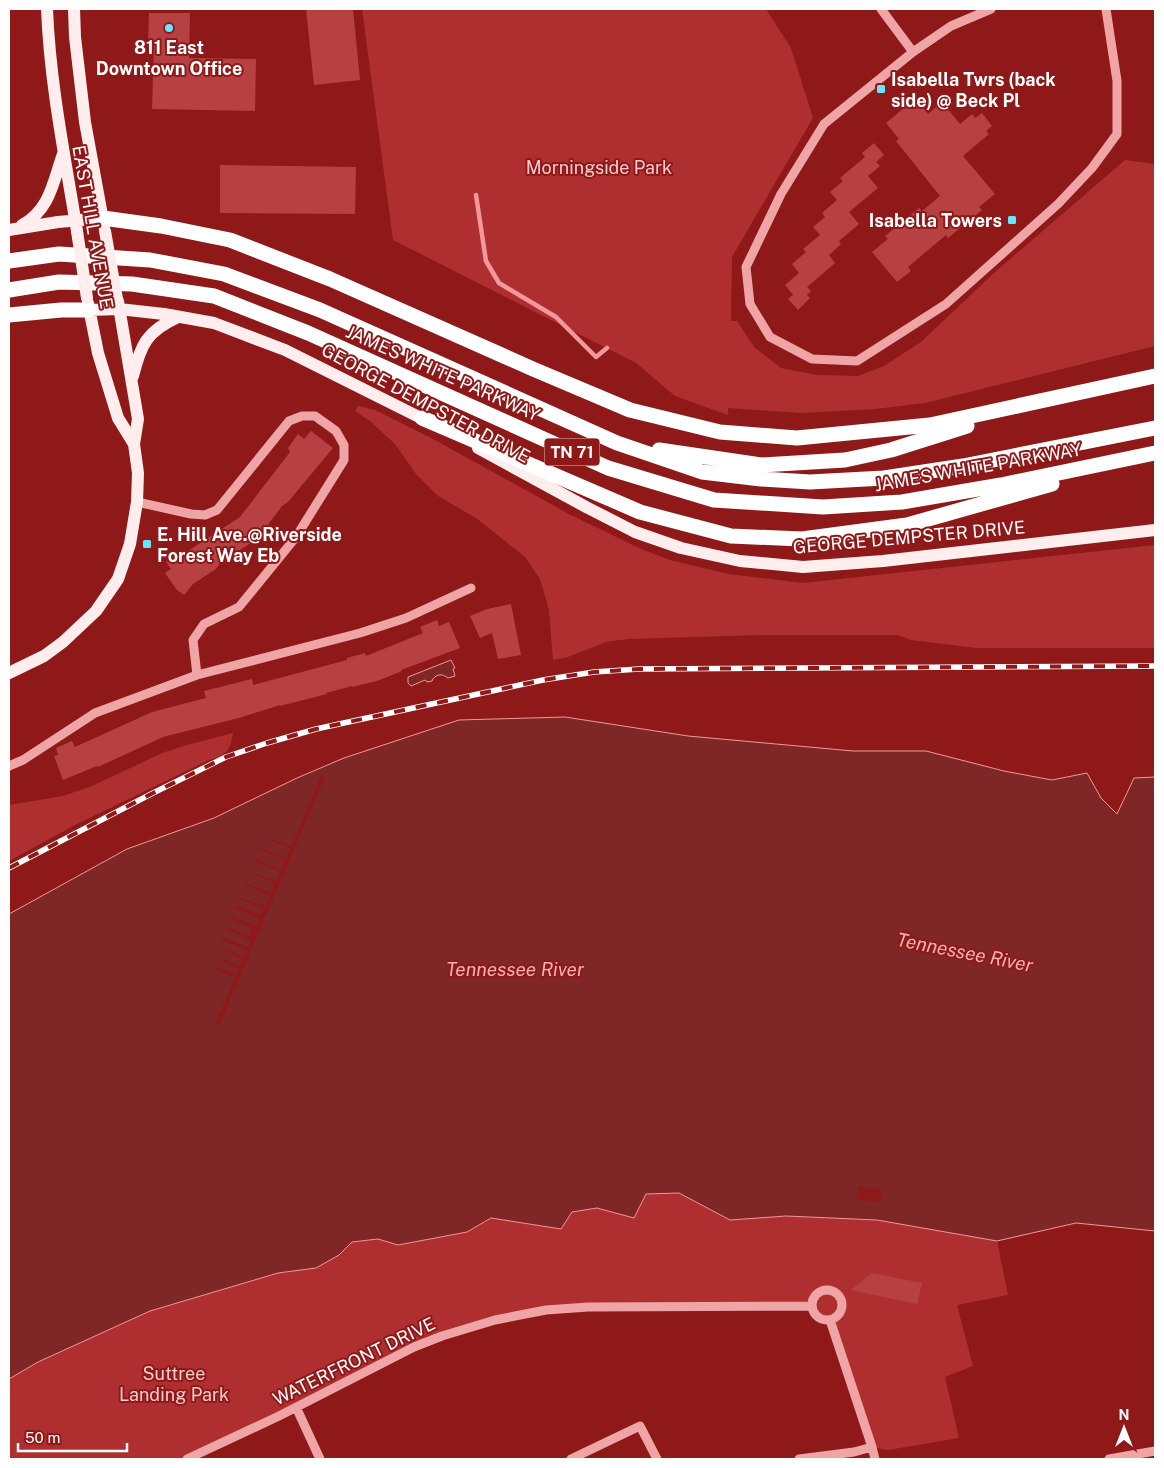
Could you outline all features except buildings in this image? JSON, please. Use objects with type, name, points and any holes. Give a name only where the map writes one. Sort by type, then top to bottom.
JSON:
[{"type":"highway","points":[[104,225],[161,226],[230,240],[330,279],[630,410],[720,432],[796,438],[930,426],[1155,376]]},
{"type":"highway","name":"JAMES WHITE PARKWAY","points":[[9,261],[59,254],[150,260],[224,274],[320,310],[617,443],[702,472],[761,479],[810,482],[884,478],[963,466],[1155,428]]},
{"type":"highway","name":"JAMES WHITE PARKWAY","points":[[9,290],[59,282],[132,284],[214,296],[308,333],[608,468],[714,500],[823,507],[902,502],[1001,485],[1155,454]]},
{"type":"highway","points":[[9,316],[61,310],[88,304]]},
{"type":"highway","points":[[617,443],[761,465],[845,460],[922,441],[1042,401]]},
{"type":"highway","points":[[422,418],[640,512],[731,536],[802,539],[907,525],[1155,454]]},
{"type":"main road","name":"EAST HILL AVENUE","points":[[47,9],[49,49],[58,126],[88,304],[98,353],[118,418],[134,444]]},
{"type":"main road","name":"EAST HILL AVENUE","points":[[9,673],[44,656],[63,642],[96,611],[110,593],[118,579],[130,544],[137,502],[138,473],[134,444],[138,419],[85,122],[75,37],[74,9]]},
{"type":"main road","points":[[12,230],[32,220],[46,203],[63,152]]},
{"type":"main road","points":[[12,230],[104,225]]},
{"type":"main road","name":"GEORGE DEMPSTER DRIVE","points":[[88,304],[118,304],[214,323],[286,350],[422,418],[636,532],[681,548],[740,562],[812,566],[883,561],[1155,530]]},
{"type":"main road","points":[[132,381],[137,360],[144,343],[154,330],[178,316]]},
{"type":"street","points":[[881,9],[913,52]]},
{"type":"street","points":[[991,9],[950,26],[913,52],[824,124],[781,194],[746,267],[750,304],[770,337],[812,359],[857,362],[946,304],[1058,204],[1092,168],[1117,134],[1117,82],[1106,9]]},
{"type":"street","points":[[137,502],[191,514],[205,515],[217,510],[289,421],[302,416],[315,416],[336,431],[344,445],[344,460],[296,537],[238,607],[204,624],[193,640],[198,675]]},
{"type":"street","points":[[9,766],[22,760],[95,713],[198,675],[406,618],[471,588]]},
{"type":"street","points":[[828,1290],[836,1294],[841,1302],[841,1311],[830,1320],[816,1316],[812,1301],[818,1292],[828,1290]]},
{"type":"street","name":"WATERFRONT DRIVE","points":[[187,1459],[296,1407],[414,1347],[467,1328],[524,1314],[566,1308],[619,1306],[812,1306]]},
{"type":"street","points":[[830,1320],[875,1459]]},
{"type":"street","points":[[296,1407],[320,1459]]},
{"type":"street","points":[[571,1459],[640,1426],[657,1459]]},
{"type":"street","points":[[799,1459],[854,1452],[872,1447]]},
{"type":"street","points":[[1108,1459],[1155,1451]]},
{"type":"green space","name":"Morningside Park","points":[[362,9],[766,9],[791,48],[813,118],[732,257],[731,321],[737,321],[754,347],[781,368],[817,375],[858,376],[884,366],[921,342],[995,272],[1125,160],[1155,164],[1155,346],[925,403],[875,409],[802,413],[728,408],[728,415],[675,396],[636,363],[393,240]]},
{"type":"green space","points":[[358,406],[375,410],[433,439],[569,514],[641,549],[670,560],[728,574],[803,583],[1155,545],[1155,648],[976,648],[911,640],[898,635],[760,635],[628,639],[606,642],[568,657],[553,660],[549,610],[540,579],[525,557],[476,518],[438,496],[416,474],[395,444],[370,421],[355,411]]},
{"type":"green space","points":[[233,733],[231,744],[224,754],[75,825],[9,861],[9,805],[63,796],[92,786],[162,753]]},
{"type":"green space","name":"Suttree Landing Park","points":[[679,1193],[730,1220],[786,1216],[877,1220],[997,1241],[1008,1295],[957,1305],[973,1366],[945,1377],[959,1438],[888,1450],[872,1447],[830,1320],[818,1317],[811,1306],[566,1308],[442,1336],[187,1459],[9,1459],[9,1379],[38,1362],[150,1311],[278,1273],[316,1268],[339,1255],[352,1242],[378,1239],[399,1245],[467,1232],[491,1218],[561,1229],[572,1212],[597,1208],[634,1218],[646,1194]]},
{"type":"water","points":[[451,660],[455,668],[453,669],[455,676],[448,678],[439,675],[432,681],[427,682],[425,680],[411,686],[408,683],[408,677]]},
{"type":"water","name":"Tennessee River","points":[[565,717],[688,736],[853,751],[926,751],[1004,771],[1052,780],[1087,773],[1101,798],[1117,814],[1134,778],[1155,777],[1155,1231],[1076,1223],[997,1241],[877,1220],[786,1216],[730,1220],[679,1193],[646,1194],[634,1218],[597,1208],[572,1212],[561,1229],[491,1218],[467,1232],[398,1245],[378,1239],[352,1242],[339,1255],[316,1268],[278,1273],[150,1311],[38,1362],[9,1379],[9,914],[127,849],[214,818],[297,778],[344,758],[459,720]]},
{"type":"pier","points":[[321,775],[325,777],[220,1024],[216,1022],[235,978],[216,970],[217,967],[236,975],[239,969],[220,960],[221,958],[240,966],[243,959],[224,951],[224,949],[244,957],[247,950],[222,940],[223,937],[248,947],[251,940],[226,929],[228,927],[249,936],[252,928],[231,919],[232,916],[256,926],[259,919],[234,908],[236,905],[261,915],[264,909],[239,897],[266,906],[270,896],[244,884],[246,883],[271,893],[275,884],[249,872],[276,881],[280,872],[255,862],[256,859],[280,870],[284,860],[260,849],[286,858],[290,849],[267,838],[291,847]]},
{"type":"pier","points":[[858,1186],[883,1190],[881,1203],[856,1199]]},
{"type":"waterway","points":[[476,195],[486,261],[499,283],[556,317],[596,357],[607,348]]},
{"type":"railway","points":[[9,868],[226,757],[316,729],[543,680],[594,672],[639,669],[1155,666]]},
{"type":"place","name":"811 East Downtown Office","points":[[169,28]]},
{"type":"place","name":"Isabella Twrs (back side) @ Beck Pl","points":[[881,89]]},
{"type":"place","name":"Isabella Towers","points":[[1012,220]]},
{"type":"place","name":"E. Hill Ave.@Riverside Forest Way Eb","points":[[147,544]]}]
